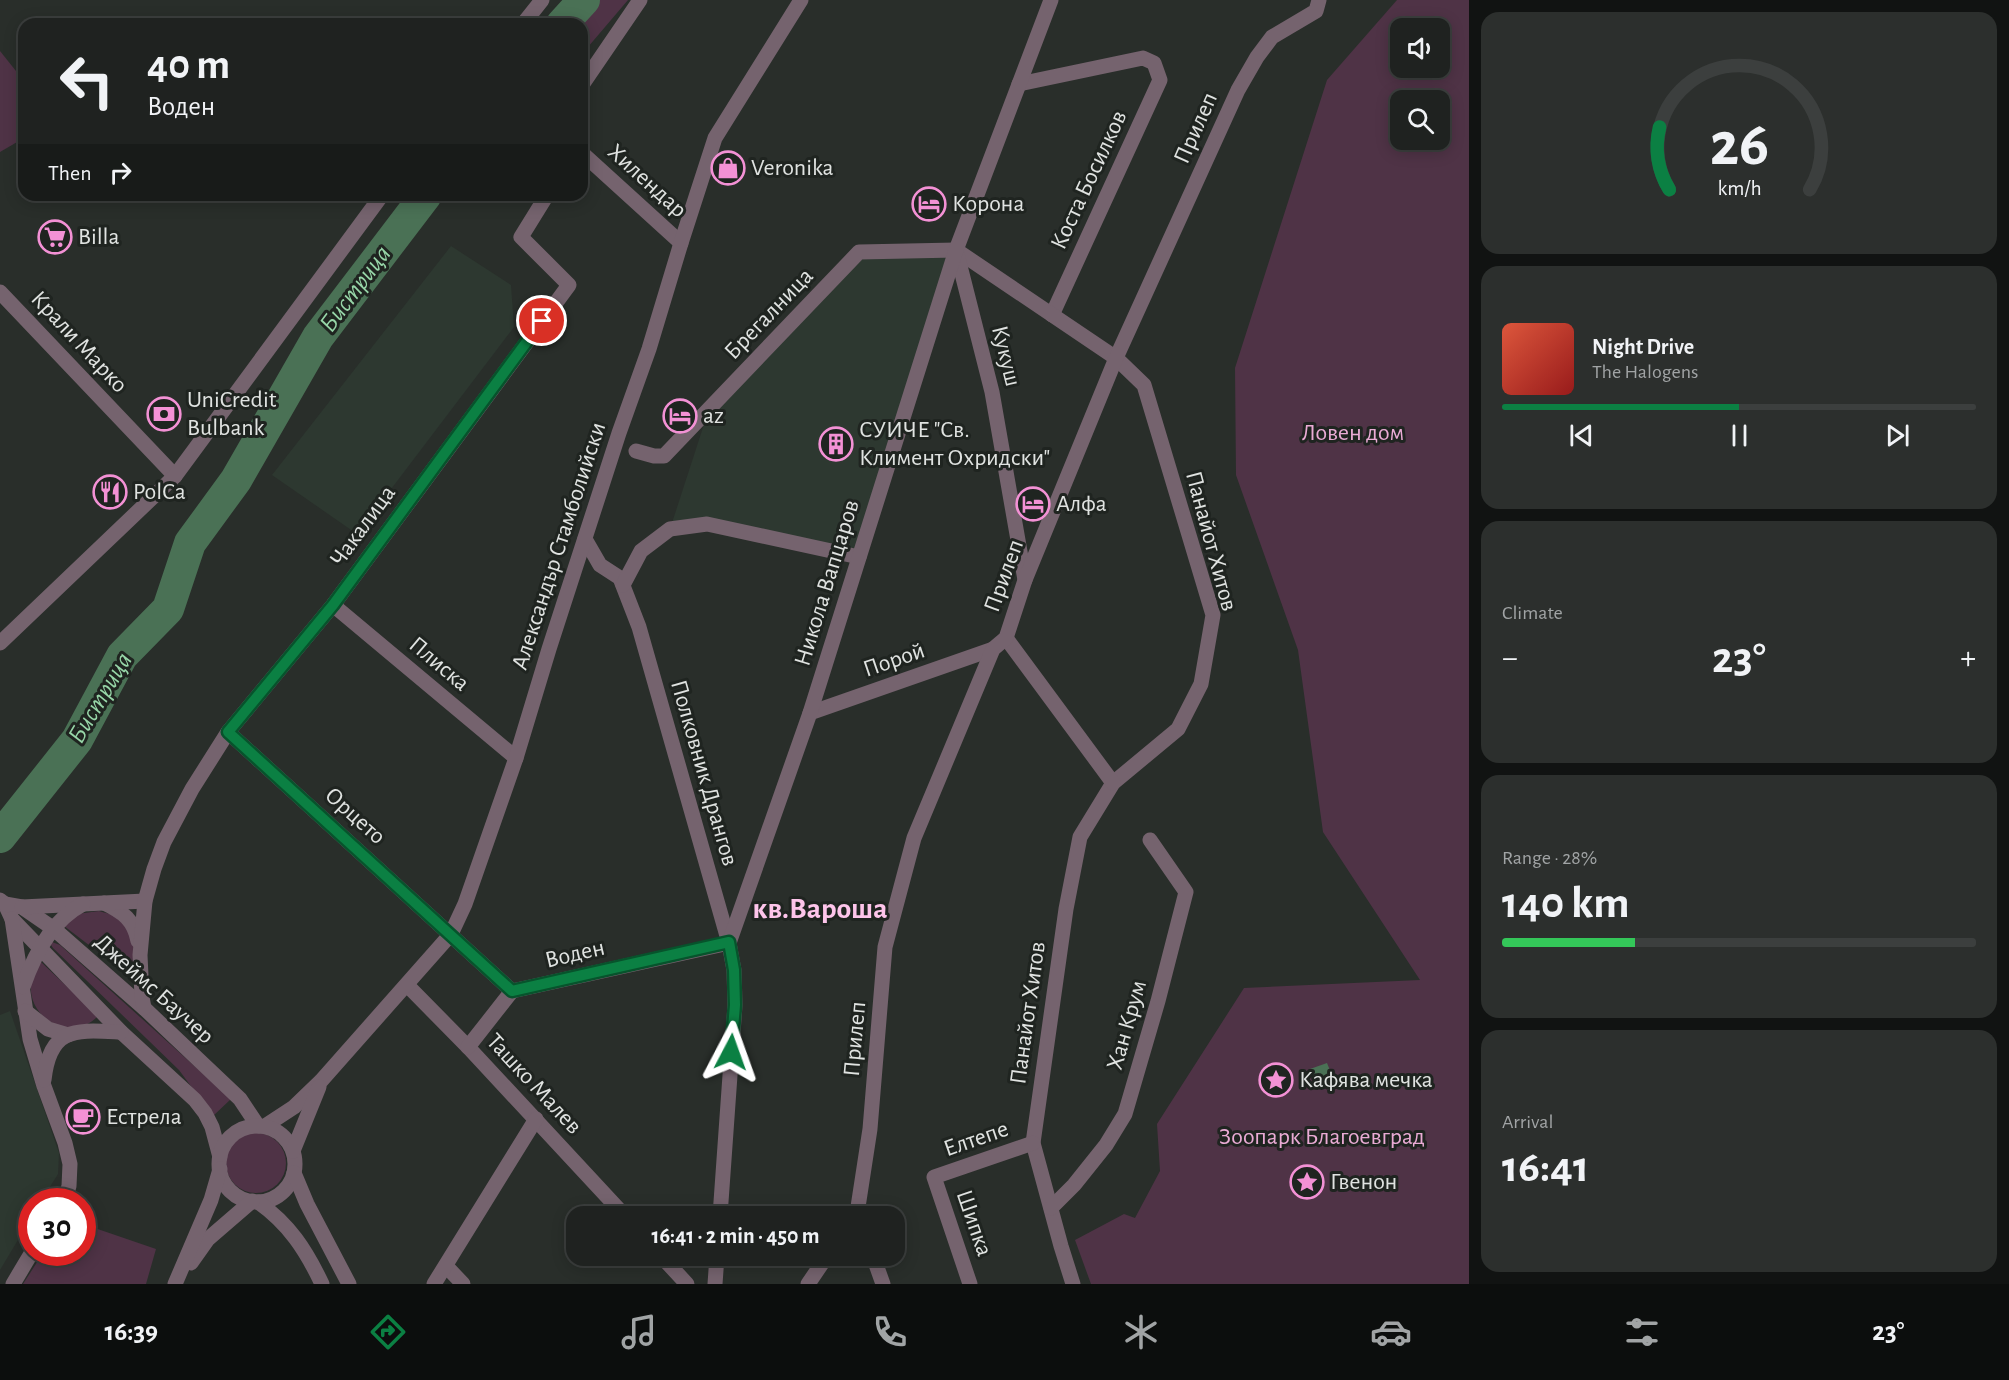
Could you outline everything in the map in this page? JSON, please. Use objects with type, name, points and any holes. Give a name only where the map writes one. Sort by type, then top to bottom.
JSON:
[{"type":"street","points":[[527,18],[542,0]]},
{"type":"street","points":[[588,75],[640,0]]},
{"type":"street","name":"Александър Стамболийски","points":[[262,1126],[294,1107],[321,1081],[450,934],[465,904],[516,758],[619,433],[650,349],[715,138],[801,0]]},
{"type":"street","name":"Никола Вапцаров","points":[[729,942],[810,713],[956,250],[1051,0]]},
{"type":"street","name":"Прилеп","points":[[858,1206],[870,1129],[885,947],[914,838],[993,649],[1006,638],[1025,580],[1116,358],[1243,82],[1257,57],[1272,38],[1316,11],[1319,0]]},
{"type":"street","name":"Коста Босилков","points":[[1019,84],[1143,58],[1154,63],[1160,80],[1052,315]]},
{"type":"street","name":"Хилендар","points":[[588,158],[681,243]]},
{"type":"street","points":[[0,643],[175,476],[378,201]]},
{"type":"street","name":"Чакалица","points":[[144,1008],[140,955],[145,900],[154,868],[167,836],[192,789],[228,732],[333,605],[569,285],[520,237],[543,201]]},
{"type":"street","name":"Панайот Хитов","points":[[956,250],[1116,358],[1144,385],[1213,615],[1201,684],[1178,729],[1113,783],[1080,837],[1066,909],[1033,1143],[1073,1284]]},
{"type":"street","name":"Брегалница","points":[[636,451],[664,456],[859,252],[956,250]]},
{"type":"street","name":"Кукуш","points":[[956,250],[992,392],[1025,580]]},
{"type":"street","name":"Крали Марко","points":[[0,292],[175,476]]},
{"type":"street","points":[[623,585],[641,551],[670,529],[707,524],[859,557]]},
{"type":"street","name":"Полковник Дрангов","points":[[585,539],[600,565],[620,578],[639,627],[729,942],[734,970],[735,1005],[721,1206]]},
{"type":"street","name":"Плиска","points":[[333,605],[516,758]]},
{"type":"street","points":[[1006,638],[1113,783]]},
{"type":"street","name":"Порой","points":[[810,713],[993,649]]},
{"type":"street","name":"Орцето","points":[[228,732],[450,934]]},
{"type":"street","name":"Хан Крум","points":[[1051,1208],[1074,1185],[1106,1145],[1125,1114],[1158,1001],[1186,892],[1150,840]]},
{"type":"street","points":[[22,907],[145,900]]},
{"type":"street","name":"Джеймс Баучер","points":[[2,902],[22,907],[54,929],[144,1008],[240,1100],[262,1126]]},
{"type":"street","name":"Джеймс Баучер","points":[[2,902],[12,919],[121,1032],[195,1100],[206,1113],[215,1134],[220,1163]]},
{"type":"street","points":[[102,902],[120,911],[133,922],[140,955]]},
{"type":"street","points":[[22,992],[30,966],[41,947],[65,916],[86,903]]},
{"type":"street","points":[[12,919],[30,1039],[65,1143],[70,1164],[68,1188]]},
{"type":"street","points":[[450,934],[512,991],[468,1047]]},
{"type":"street","name":"Воден","points":[[512,991],[729,942]]},
{"type":"street","name":"Ташко Малев","points":[[407,985],[616,1206]]},
{"type":"street","points":[[25,1011],[48,1029],[69,1035]]},
{"type":"street","points":[[44,1086],[45,1070],[52,1048],[62,1037],[100,1031],[121,1032]]},
{"type":"street","name":"Александър Стамболийски","points":[[293,1151],[321,1081]]},
{"type":"street","points":[[434,1284],[536,1119]]},
{"type":"street","points":[[176,1283],[211,1200],[224,1144],[233,1134],[245,1128],[262,1126],[280,1133],[288,1141],[295,1162],[290,1183],[279,1195],[268,1200],[255,1201],[240,1198],[230,1191],[223,1181],[220,1163]]},
{"type":"street","name":"Елтепе","points":[[934,1177],[1033,1143]]},
{"type":"street","points":[[294,1173],[307,1204],[349,1284]]},
{"type":"street","name":"Шипка","points":[[934,1177],[970,1284]]},
{"type":"street","points":[[176,1283],[208,1239],[255,1201]]},
{"type":"street","points":[[255,1201],[283,1221],[297,1239],[322,1284]]},
{"type":"street","points":[[13,1284],[24,1266]]},
{"type":"street","points":[[446,1266],[463,1284]]},
{"type":"street","points":[[670,1266],[687,1284]]},
{"type":"street","points":[[715,1284],[716,1266]]},
{"type":"street","points":[[808,1284],[820,1266]]},
{"type":"street","points":[[877,1266],[883,1284]]},
{"type":"shaded area","points":[[451,246],[511,285],[514,327],[357,534],[272,475]]},
{"type":"shaded area","points":[[956,250],[859,557],[707,524],[670,529],[709,409],[858,253]]},
{"type":"shaded area","points":[[10,1011],[59,1153],[58,1174],[49,1188],[18,1188],[18,1240],[0,1270],[0,1015]]},
{"type":"shaded area","points":[[1327,1063],[1331,1073],[1314,1080],[1310,1069]]},
{"type":"green space","points":[[579,0],[628,0],[588,47],[588,18],[568,18]]},
{"type":"green space","name":"Ловен дом","points":[[1397,0],[1469,0],[1469,1284],[1091,1284],[1075,1240],[1124,1214],[1135,1218],[1160,1171],[1157,1124],[1244,988],[1420,980],[1323,832],[1298,650],[1236,475],[1235,368],[1327,80]]},
{"type":"green space","points":[[0,51],[18,74],[18,142],[0,152]]},
{"type":"green space","points":[[99,911],[118,918],[129,930],[134,952],[127,974],[64,926],[77,914]]},
{"type":"green space","points":[[52,942],[60,945],[231,1099],[213,1116],[179,1070],[53,948]]},
{"type":"green space","points":[[41,962],[98,1016],[88,1024],[76,1027],[54,1024],[44,1017],[36,1008],[31,983]]},
{"type":"green space","points":[[256,1133],[273,1138],[281,1146],[286,1163],[281,1180],[273,1188],[256,1193],[239,1188],[231,1180],[226,1163],[231,1146],[239,1138]]},
{"type":"green space","points":[[96,1228],[156,1249],[146,1284],[23,1284],[35,1266],[96,1266]]},
{"type":"waterway","name":"Бистрица","points":[[568,18],[584,0]]},
{"type":"waterway","name":"Бистрица","points":[[0,837],[77,740],[122,656],[168,609],[190,543],[236,480],[318,337],[421,201]]},
{"type":"place","name":"Veronika","points":[[728,168]]},
{"type":"place","name":"Корона","points":[[929,204]]},
{"type":"place","name":"Billa","points":[[55,237]]},
{"type":"place","name":"UniCredit Bulbank","points":[[164,414]]},
{"type":"place","name":"az","points":[[680,416]]},
{"type":"place","name":"СУИЧЕ \"Св. Климент Охридски\"","points":[[836,444]]},
{"type":"place","name":"PolCa","points":[[110,492]]},
{"type":"place","name":"Алфа","points":[[1033,504]]},
{"type":"place","name":"Кафява мечка","points":[[1276,1080]]},
{"type":"place","name":"Естрела","points":[[83,1117]]},
{"type":"place","name":"Гвенон","points":[[1307,1182]]},
{"type":"district","name":"кв.Вароша","points":[[820,909]]},
{"type":"route","points":[[542,321],[333,605],[228,732],[512,991],[729,942],[734,970],[735,1005],[731,1052]]},
{"type":"park label","name":"Зоопарк Благоевград","points":[[1322,1137]]}]
